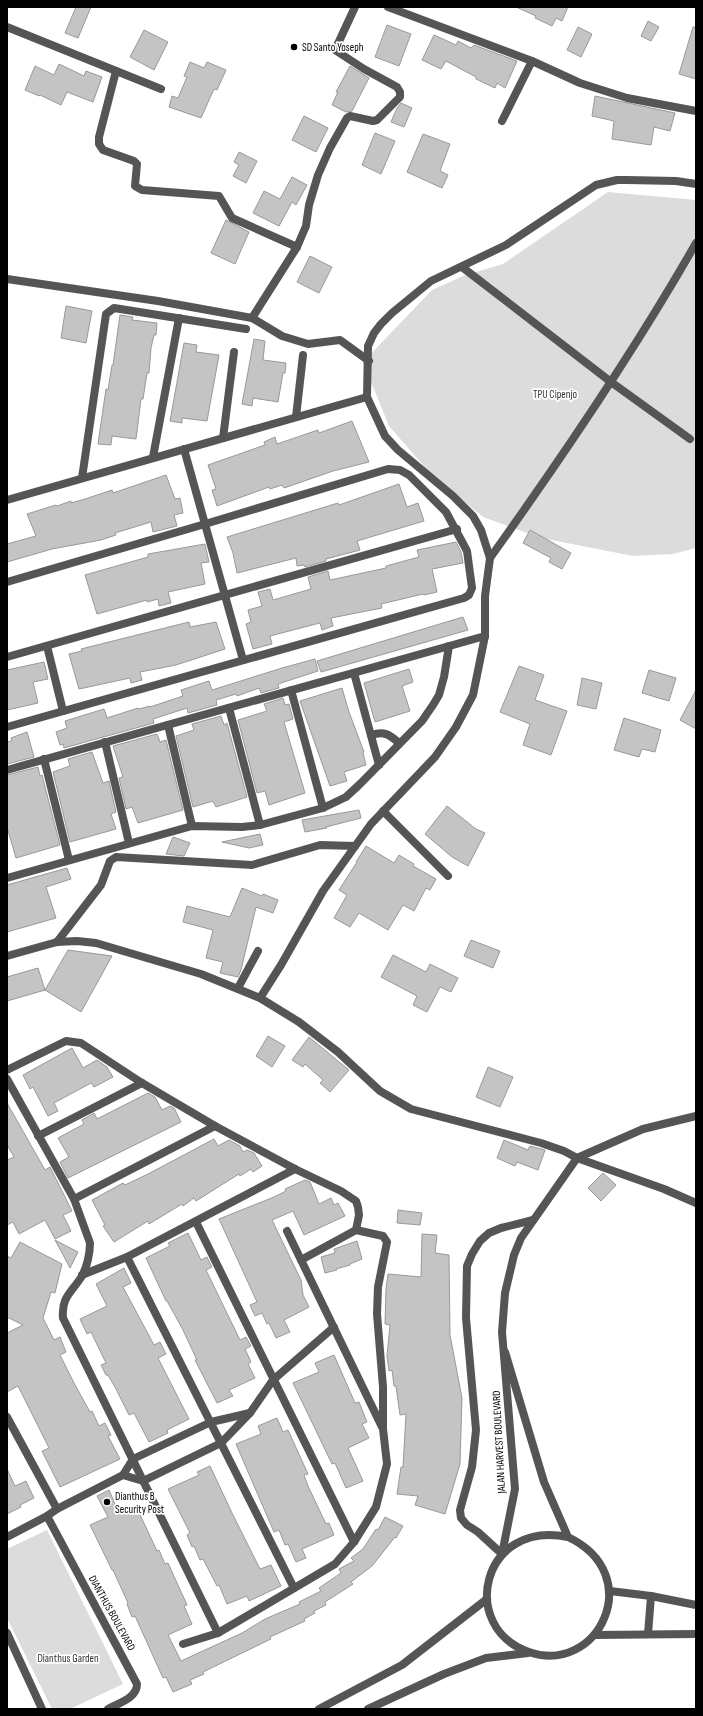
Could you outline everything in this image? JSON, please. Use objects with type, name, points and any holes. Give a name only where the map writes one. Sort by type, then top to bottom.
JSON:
[{"type":"street","points":[[252,318],[297,247],[306,226],[309,205],[318,175],[330,148],[347,118],[350,116],[373,121],[377,120],[400,97],[400,92],[397,87],[335,50],[355,7]]},
{"type":"street","points":[[388,7],[532,61],[580,83],[628,98],[696,111]]},
{"type":"street","points":[[7,27],[161,89]]},
{"type":"street","points":[[502,121],[532,61]]},
{"type":"street","points":[[116,71],[99,137],[99,144],[103,150],[137,164],[136,186],[142,190],[219,196],[232,218],[297,247]]},
{"type":"street","points":[[260,998],[282,964],[323,891],[355,846],[371,824],[435,756],[456,727],[472,695],[485,636],[485,596],[490,558],[481,530],[473,516],[453,496],[398,450],[385,436],[367,396],[369,361],[368,346],[381,324],[405,300],[431,281],[506,245],[596,185],[617,180],[676,181],[696,184]]},
{"type":"street","points":[[490,558],[611,382],[696,243]]},
{"type":"street","points":[[462,267],[611,382],[690,439]]},
{"type":"street","points":[[7,278],[158,301],[252,318],[282,336],[308,344],[340,340],[369,361]]},
{"type":"street","points":[[82,478],[106,314],[114,308],[246,329]]},
{"type":"street","points":[[153,457],[179,318]]},
{"type":"street","points":[[223,438],[234,352]]},
{"type":"street","points":[[296,417],[303,355]]},
{"type":"street","points":[[7,500],[367,396]]},
{"type":"street","points":[[184,449],[243,660]]},
{"type":"street","points":[[7,582],[388,468],[400,470],[409,475],[446,512],[457,529],[467,551],[472,588],[469,595],[7,727]]},
{"type":"street","points":[[7,657],[457,529]]},
{"type":"street","points":[[7,770],[485,636]]},
{"type":"street","points":[[46,646],[63,711]]},
{"type":"street","points":[[7,878],[192,826],[242,827],[260,825],[323,808],[346,797],[422,721],[439,695],[444,677],[449,646]]},
{"type":"street","points":[[354,673],[379,765]]},
{"type":"street","points":[[291,690],[323,808]]},
{"type":"street","points":[[229,708],[260,825]]},
{"type":"street","points":[[168,725],[192,826]]},
{"type":"street","points":[[371,735],[378,733],[389,734],[399,743]]},
{"type":"street","points":[[105,742],[129,843]]},
{"type":"street","points":[[44,759],[69,860]]},
{"type":"street","points":[[383,811],[448,876]]},
{"type":"street","points":[[57,942],[101,885],[110,861],[116,857],[252,865],[320,845],[355,846]]},
{"type":"street","points":[[7,956],[57,942],[77,941],[96,943],[201,974],[260,998],[299,1022],[338,1052],[380,1091],[411,1108],[541,1143],[564,1151],[577,1158],[664,1189],[696,1203]]},
{"type":"street","points":[[238,988],[258,951]]},
{"type":"street","points":[[7,1070],[66,1041],[74,1040],[81,1043],[142,1083],[215,1126],[295,1169],[341,1191],[356,1201],[359,1215],[356,1230]]},
{"type":"street","points":[[7,1079],[74,1198],[90,1243],[90,1248],[82,1275],[64,1300],[62,1309],[63,1318],[218,1633]]},
{"type":"street","points":[[38,1136],[142,1083]]},
{"type":"street","points":[[577,1158],[643,1129],[696,1116]]},
{"type":"street","points":[[74,1198],[215,1126]]},
{"type":"street","name":"JALAN HARVEST BOULEVARD","points":[[502,1554],[515,1489],[505,1352],[502,1332],[505,1293],[516,1250],[521,1238],[577,1158]]},
{"type":"street","points":[[82,1275],[127,1257],[295,1169]]},
{"type":"street","points":[[502,1554],[478,1532],[467,1525],[461,1518],[460,1510],[472,1467],[476,1430],[466,1318],[467,1266],[480,1241],[489,1233],[501,1228],[533,1220]]},
{"type":"street","points":[[196,1222],[354,1542]]},
{"type":"street","points":[[183,1644],[218,1633],[335,1564],[354,1542],[376,1507],[384,1481],[387,1464],[383,1429],[383,1387],[377,1314],[378,1287],[388,1245],[383,1236],[356,1230],[301,1260]]},
{"type":"street","points":[[287,1231],[383,1429]]},
{"type":"street","points":[[127,1257],[294,1588]]},
{"type":"street","points":[[123,1475],[143,1481],[221,1443],[250,1413],[273,1380],[334,1327]]},
{"type":"street","name":"JALAN HARVEST BOULEVARD","points":[[505,1352],[544,1482],[568,1537]]},
{"type":"street","points":[[7,1538],[57,1509],[123,1475],[133,1459],[211,1422],[250,1413]]},
{"type":"street","points":[[7,1417],[57,1509]]},
{"type":"street","name":"DIANTHUS BOULEVARD","points":[[47,1516],[137,1684],[137,1690],[134,1695],[120,1706],[108,1709]]},
{"type":"street","name":"JALAN HARVEST BOULEVARD","points":[[540,1534],[554,1534],[568,1537],[582,1543],[593,1552],[602,1563],[610,1591],[607,1614],[595,1635],[581,1646],[564,1654],[547,1656],[529,1652],[516,1646],[505,1637],[496,1626],[490,1613],[487,1599],[490,1575],[502,1554],[513,1544],[540,1534]]},
{"type":"street","points":[[610,1591],[696,1604]]},
{"type":"street","points":[[648,1634],[651,1596]]},
{"type":"street","points":[[318,1709],[402,1666],[487,1599]]},
{"type":"street","points":[[7,1633],[42,1709]]},
{"type":"street","points":[[595,1635],[696,1634]]},
{"type":"street","name":"JALAN HARVEST BOULEVARD","points":[[368,1709],[444,1674],[486,1658],[529,1652]]},
{"type":"green space","name":"TPU Cipenjo","points":[[608,192],[696,200],[696,548],[673,554],[633,556],[541,538],[483,517],[430,473],[389,426],[363,362],[432,290],[463,276],[503,264]]},
{"type":"green space","name":"Dianthus Garden","points":[[47,1530],[123,1684],[70,1709],[52,1709],[7,1618],[7,1549]]},
{"type":"building","points":[[76,7],[91,7],[78,38],[65,33]]},
{"type":"building","points":[[516,7],[568,7],[562,21],[556,18],[552,26],[535,18],[536,16]]},
{"type":"building","points":[[648,21],[659,27],[651,41],[641,36]]},
{"type":"building","points":[[387,25],[411,34],[399,66],[375,57]]},
{"type":"building","points":[[578,27],[592,34],[581,57],[567,50]]},
{"type":"building","points":[[693,27],[696,27],[696,79],[679,74]]},
{"type":"building","points":[[144,30],[168,42],[154,70],[130,57]]},
{"type":"building","points":[[434,35],[456,45],[458,41],[471,48],[474,45],[517,61],[505,88],[497,83],[495,88],[476,79],[476,77],[446,61],[441,69],[422,60]]},
{"type":"building","points":[[190,62],[204,68],[207,62],[226,70],[217,90],[214,89],[201,118],[169,107],[172,96],[178,98],[187,77],[184,76]]},
{"type":"building","points":[[59,64],[84,76],[86,71],[102,77],[93,102],[67,92],[61,105],[25,90],[35,66],[54,75]]},
{"type":"building","points":[[350,66],[369,78],[352,111],[346,112],[332,105],[338,92],[336,92]]},
{"type":"building","points":[[595,96],[675,113],[670,131],[654,127],[651,145],[612,139],[614,121],[592,116]]},
{"type":"building","points":[[401,103],[412,108],[404,127],[391,122],[397,108]]},
{"type":"building","points":[[304,116],[328,128],[316,152],[292,140]]},
{"type":"building","points":[[375,133],[395,141],[381,174],[362,165]]},
{"type":"building","points":[[423,134],[450,144],[440,171],[448,175],[442,188],[407,172]]},
{"type":"building","points":[[239,152],[257,161],[246,183],[233,176],[239,165],[234,162]]},
{"type":"building","points":[[292,177],[307,185],[296,205],[292,202],[279,226],[253,213],[264,191],[280,199]]},
{"type":"building","points":[[226,220],[249,232],[235,264],[211,253]]},
{"type":"building","points":[[310,256],[332,267],[319,293],[297,282]]},
{"type":"building","points":[[66,306],[92,311],[86,343],[61,338]]},
{"type":"building","points":[[120,315],[133,317],[132,320],[157,323],[156,335],[154,335],[151,348],[149,373],[147,373],[143,399],[141,399],[136,439],[112,436],[111,445],[98,444],[106,389],[108,390],[113,365]]},
{"type":"building","points":[[254,339],[265,341],[263,360],[286,363],[278,402],[253,398],[252,406],[242,404]]},
{"type":"building","points":[[184,343],[197,345],[196,352],[219,355],[207,421],[182,418],[182,423],[170,421]]},
{"type":"building","points":[[352,421],[369,462],[333,471],[284,488],[282,485],[270,489],[269,487],[217,506],[212,490],[216,489],[208,465],[265,445],[264,442],[275,437],[277,444],[318,430],[319,433]]},
{"type":"building","points":[[166,475],[175,499],[180,498],[183,513],[174,515],[177,526],[153,532],[151,522],[115,533],[116,535],[101,540],[52,549],[7,562],[7,544],[36,536],[27,514],[71,501],[71,503],[112,490],[113,493]]},
{"type":"building","points":[[399,484],[407,507],[418,503],[424,521],[357,541],[360,550],[326,559],[326,561],[305,567],[304,565],[297,566],[296,558],[237,573],[233,553],[227,537],[338,503],[339,505]]},
{"type":"building","points":[[530,530],[571,553],[562,569],[549,562],[551,558],[523,543]]},
{"type":"building","points":[[456,542],[461,552],[463,563],[432,569],[437,592],[381,604],[382,608],[331,618],[333,626],[322,630],[320,623],[270,636],[272,644],[253,649],[246,624],[251,622],[248,610],[262,606],[258,592],[270,589],[273,600],[311,589],[308,577],[328,571],[330,580],[386,568],[386,566],[419,557],[417,550]]},
{"type":"building","points":[[205,544],[209,562],[201,563],[205,584],[168,592],[171,603],[159,606],[158,599],[147,602],[147,600],[97,614],[85,575],[148,557],[148,554]]},
{"type":"building","points":[[463,617],[468,630],[321,672],[317,661]]},
{"type":"building","points":[[189,622],[190,627],[216,622],[225,649],[176,665],[140,672],[142,680],[131,683],[130,678],[79,689],[69,654],[82,651],[81,649]]},
{"type":"building","points":[[315,659],[318,671],[278,684],[279,688],[261,693],[259,688],[237,696],[236,694],[216,700],[217,705],[188,713],[187,708],[153,719],[154,723],[64,748],[63,744],[60,745],[56,732],[67,728],[65,721],[104,709],[107,718],[138,708],[150,707],[183,696],[181,690],[209,681],[212,690]]},
{"type":"building","points":[[44,662],[48,679],[33,682],[38,703],[7,710],[7,670]]},
{"type":"building","points":[[519,666],[544,675],[535,700],[567,711],[551,755],[523,745],[530,724],[500,712]]},
{"type":"building","points":[[409,669],[413,682],[402,686],[410,711],[375,722],[364,683]]},
{"type":"building","points":[[649,670],[676,678],[669,701],[642,693]]},
{"type":"building","points":[[582,678],[602,683],[596,709],[577,705]]},
{"type":"building","points":[[342,688],[364,752],[366,765],[344,772],[347,781],[330,786],[300,701]]},
{"type":"building","points":[[696,690],[696,729],[680,720]]},
{"type":"building","points":[[283,698],[285,705],[289,704],[293,719],[284,722],[305,793],[269,805],[265,791],[257,793],[238,720],[267,711],[264,704]]},
{"type":"building","points":[[221,716],[224,725],[227,723],[247,797],[216,807],[213,801],[193,807],[176,736],[194,730],[192,724]]},
{"type":"building","points":[[624,718],[661,730],[655,752],[642,749],[639,757],[614,750]]},
{"type":"building","points":[[27,732],[34,757],[7,764],[7,742],[12,741],[11,738]]},
{"type":"building","points":[[157,734],[160,742],[166,740],[183,810],[138,823],[132,807],[126,809],[119,778],[123,777],[113,746]]},
{"type":"building","points":[[92,752],[103,783],[109,781],[116,812],[111,814],[116,829],[70,842],[53,772],[70,766],[68,759]]},
{"type":"building","points":[[38,767],[40,776],[42,775],[60,845],[16,858],[7,827],[7,775]]},
{"type":"building","points":[[447,806],[476,829],[485,833],[468,866],[452,857],[425,834]]},
{"type":"building","points":[[359,810],[361,818],[326,827],[327,828],[305,832],[302,820]]},
{"type":"building","points":[[260,834],[263,845],[249,848],[222,842]]},
{"type":"building","points":[[173,837],[190,843],[184,856],[166,854]]},
{"type":"building","points":[[366,846],[394,863],[399,855],[414,864],[413,866],[436,879],[430,890],[426,888],[414,911],[403,905],[388,930],[359,913],[350,927],[334,918],[347,895],[339,890]]},
{"type":"building","points":[[67,868],[71,879],[46,887],[56,918],[7,932],[7,885]]},
{"type":"building","points":[[242,888],[262,896],[263,894],[278,900],[273,913],[256,907],[238,977],[220,973],[223,962],[206,958],[213,930],[183,922],[187,906],[230,917]]},
{"type":"building","points":[[471,940],[500,951],[493,968],[464,956]]},
{"type":"building","points":[[68,950],[112,956],[81,1012],[45,990]]},
{"type":"building","points":[[393,955],[426,972],[430,964],[458,978],[451,992],[440,987],[427,1012],[413,1005],[417,996],[381,977]]},
{"type":"building","points":[[38,968],[45,990],[7,1001],[7,977]]},
{"type":"building","points":[[268,1036],[285,1046],[272,1067],[256,1056]]},
{"type":"building","points":[[309,1037],[349,1070],[330,1092],[320,1083],[323,1080],[305,1064],[303,1067],[292,1060]]},
{"type":"building","points":[[72,1048],[83,1068],[97,1060],[107,1067],[113,1077],[94,1087],[91,1083],[54,1103],[58,1111],[48,1116],[33,1087],[30,1089],[23,1075]]},
{"type":"building","points":[[488,1067],[513,1077],[500,1107],[476,1097]]},
{"type":"building","points":[[148,1093],[155,1097],[162,1110],[170,1106],[174,1108],[181,1122],[68,1178],[60,1162],[69,1157],[58,1138],[84,1124],[82,1120],[94,1113],[97,1119]]},
{"type":"building","points":[[7,1103],[45,1170],[50,1167],[72,1211],[63,1215],[71,1231],[55,1239],[45,1220],[19,1234],[13,1222],[7,1225],[7,1160],[14,1157],[7,1145]]},
{"type":"building","points":[[214,1139],[218,1146],[229,1140],[240,1146],[243,1152],[247,1150],[254,1153],[262,1166],[253,1172],[251,1169],[240,1176],[239,1174],[196,1201],[194,1198],[183,1206],[182,1204],[149,1224],[148,1221],[114,1242],[103,1226],[105,1225],[92,1200],[123,1183],[125,1185],[148,1174]]},
{"type":"building","points":[[504,1140],[528,1150],[530,1146],[545,1150],[538,1170],[517,1162],[515,1166],[497,1158]]},
{"type":"building","points":[[603,1173],[616,1185],[601,1201],[588,1188]]},
{"type":"building","points":[[305,1180],[310,1182],[319,1204],[331,1198],[334,1205],[338,1203],[345,1216],[304,1235],[293,1211],[272,1220],[301,1280],[303,1295],[309,1307],[284,1320],[290,1332],[276,1338],[269,1323],[267,1324],[262,1313],[255,1316],[250,1305],[257,1302],[219,1219],[274,1197],[286,1191],[285,1189]]},
{"type":"building","points":[[398,1210],[422,1213],[420,1225],[397,1223]]},
{"type":"building","points":[[188,1233],[201,1260],[207,1257],[212,1267],[206,1270],[240,1340],[246,1337],[251,1346],[245,1349],[251,1362],[248,1364],[255,1378],[229,1390],[233,1396],[217,1403],[195,1360],[197,1360],[182,1328],[166,1301],[146,1258],[170,1246],[168,1243]]},
{"type":"building","points":[[422,1234],[437,1235],[435,1253],[449,1255],[450,1335],[462,1398],[460,1464],[445,1514],[415,1505],[418,1496],[397,1494],[401,1467],[403,1467],[406,1414],[400,1415],[392,1370],[389,1371],[387,1356],[390,1325],[385,1324],[386,1289],[388,1274],[421,1277]]},
{"type":"building","points":[[55,1240],[78,1252],[70,1268]]},
{"type":"building","points":[[357,1241],[362,1259],[350,1265],[336,1269],[337,1270],[325,1273],[321,1257],[335,1253],[334,1249]]},
{"type":"building","points":[[20,1242],[62,1264],[55,1293],[51,1292],[43,1318],[54,1340],[60,1337],[66,1352],[60,1355],[74,1383],[90,1412],[92,1411],[99,1426],[105,1423],[111,1435],[108,1436],[120,1459],[60,1487],[42,1451],[49,1448],[18,1386],[7,1392],[7,1333],[23,1325],[7,1317],[7,1256],[11,1258]]},
{"type":"building","points":[[124,1268],[131,1283],[123,1287],[154,1345],[160,1342],[166,1354],[158,1358],[189,1419],[167,1430],[168,1433],[149,1442],[134,1413],[129,1415],[108,1375],[106,1375],[101,1365],[106,1363],[91,1332],[87,1334],[80,1319],[107,1306],[96,1284]]},
{"type":"building","points":[[334,1355],[355,1403],[359,1402],[367,1422],[362,1424],[369,1438],[348,1448],[363,1481],[346,1488],[335,1463],[332,1464],[293,1383],[319,1372],[315,1363]]},
{"type":"building","points":[[277,1418],[283,1432],[288,1430],[308,1474],[304,1475],[308,1486],[326,1524],[329,1523],[334,1535],[302,1549],[306,1558],[296,1562],[288,1544],[285,1545],[279,1530],[274,1532],[236,1444],[261,1434],[258,1426]]},
{"type":"building","points":[[210,1466],[260,1569],[271,1565],[281,1586],[249,1601],[247,1596],[227,1604],[219,1585],[217,1586],[203,1559],[200,1560],[194,1546],[192,1547],[187,1535],[190,1533],[168,1489],[199,1475],[197,1472]]},
{"type":"building","points":[[7,1469],[15,1486],[26,1481],[34,1498],[7,1514]]},
{"type":"building","points":[[109,1490],[119,1513],[136,1506],[157,1551],[159,1550],[165,1564],[168,1563],[187,1605],[184,1606],[192,1624],[168,1635],[181,1661],[242,1633],[265,1619],[300,1604],[299,1602],[321,1591],[319,1588],[341,1573],[339,1569],[354,1561],[351,1558],[363,1549],[376,1529],[378,1530],[385,1517],[403,1526],[396,1538],[395,1537],[372,1566],[351,1582],[353,1584],[325,1602],[326,1605],[314,1611],[315,1613],[304,1619],[305,1621],[270,1637],[271,1639],[203,1672],[204,1674],[190,1680],[192,1684],[173,1692],[166,1677],[163,1678],[135,1616],[132,1617],[127,1604],[128,1603],[113,1570],[90,1525],[108,1517],[97,1496]]},
{"type":"place","name":"SD Santo Yoseph","points":[[294,47]]},
{"type":"place","name":"Dianthus B Security Post","points":[[107,1502]]}]
